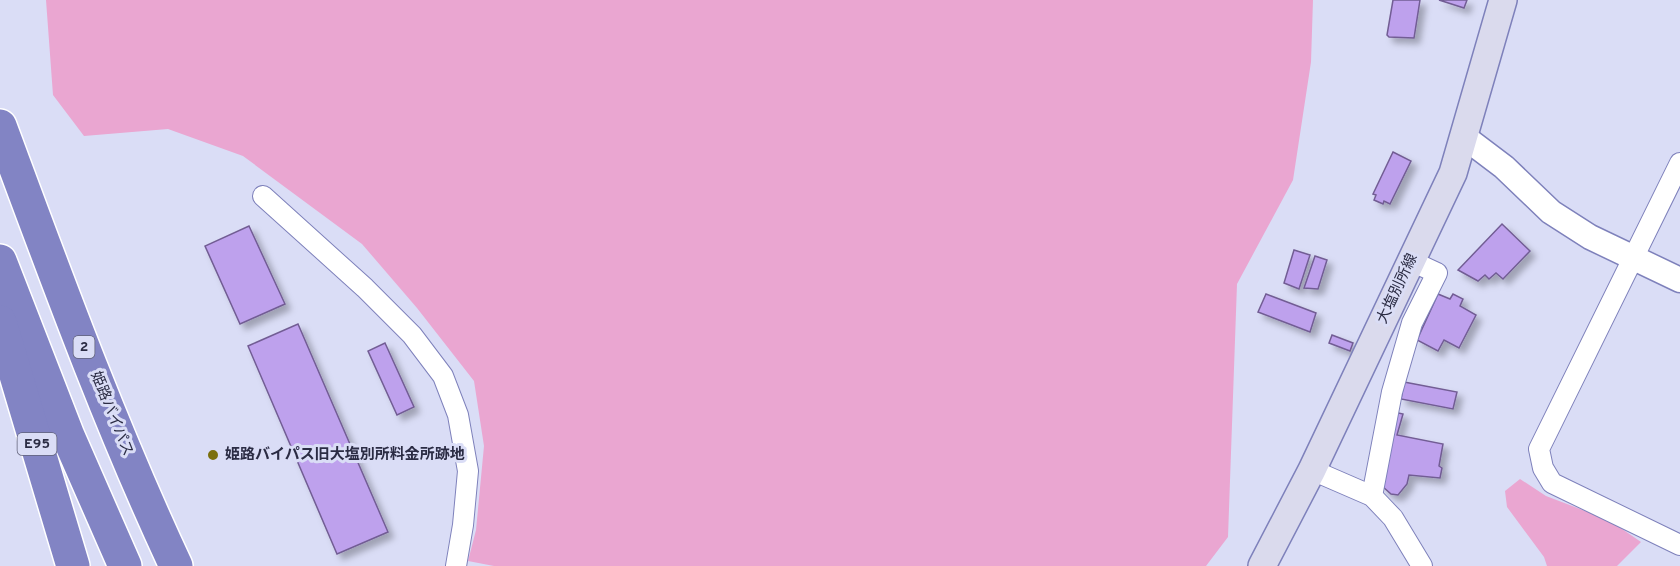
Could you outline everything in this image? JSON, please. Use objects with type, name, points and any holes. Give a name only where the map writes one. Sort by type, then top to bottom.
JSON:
[{"type":"highway","name":"姫路バイパス","points":[[0,126],[49,260],[110,413],[175,562]]},
{"type":"highway","points":[[0,261],[68,436],[125,566]]},
{"type":"highway","name":"E95","points":[[0,322],[73,566]]},
{"type":"main road","name":"大塩別所線","points":[[1262,566],[1312,470],[1453,173],[1503,0]]},
{"type":"street","points":[[1463,136],[1504,167],[1551,212],[1590,237],[1680,280]]},
{"type":"street","points":[[1680,163],[1539,449],[1543,468],[1552,483],[1680,545]]},
{"type":"street","points":[[263,196],[365,288],[412,335],[443,376],[458,415],[468,471],[463,525],[456,566]]},
{"type":"street","points":[[1372,496],[1392,392],[1412,323],[1437,273],[1411,261]]},
{"type":"street","points":[[1312,470],[1372,496],[1393,518],[1422,566]]},
{"type":"shaded area","points":[[46,0],[1313,0],[1311,62],[1293,180],[1237,284],[1228,537],[1206,566],[494,566],[468,561],[476,530],[484,446],[474,381],[417,308],[362,244],[243,156],[168,129],[84,136],[53,95]]},
{"type":"shaded area","points":[[1520,479],[1546,496],[1609,520],[1641,542],[1617,566],[1547,566],[1544,557],[1507,507],[1505,491]]},
{"type":"building","points":[[1393,0],[1420,0],[1414,38],[1387,35]]},
{"type":"building","points":[[1439,0],[1467,0],[1464,8]]},
{"type":"building","points":[[1393,152],[1411,161],[1390,204],[1384,201],[1383,204],[1374,200],[1376,195],[1373,194]]},
{"type":"building","points":[[1502,224],[1530,251],[1503,279],[1496,273],[1489,279],[1485,275],[1478,281],[1458,270]]},
{"type":"building","points":[[249,226],[285,304],[240,324],[205,246]]},
{"type":"building","points":[[1294,250],[1310,255],[1299,289],[1284,283]]},
{"type":"building","points":[[1315,256],[1327,260],[1318,289],[1304,288]]},
{"type":"building","points":[[1266,294],[1316,313],[1310,332],[1258,312]]},
{"type":"building","points":[[1438,294],[1450,299],[1453,294],[1463,299],[1460,306],[1476,315],[1459,348],[1444,340],[1438,351],[1417,340]]},
{"type":"building","points":[[298,324],[388,532],[337,554],[248,346]]},
{"type":"building","points":[[1332,335],[1353,343],[1350,351],[1329,343]]},
{"type":"building","points":[[385,343],[414,407],[397,415],[368,351]]},
{"type":"building","points":[[1404,382],[1457,392],[1453,409],[1401,399]]},
{"type":"building","points":[[1394,412],[1403,414],[1397,435],[1443,444],[1439,466],[1442,468],[1440,478],[1409,475],[1407,484],[1398,495],[1391,494],[1382,486]]},
{"type":"place","name":"姫路バイパス旧大塩別所料金所跡地","points":[[213,455]]}]
